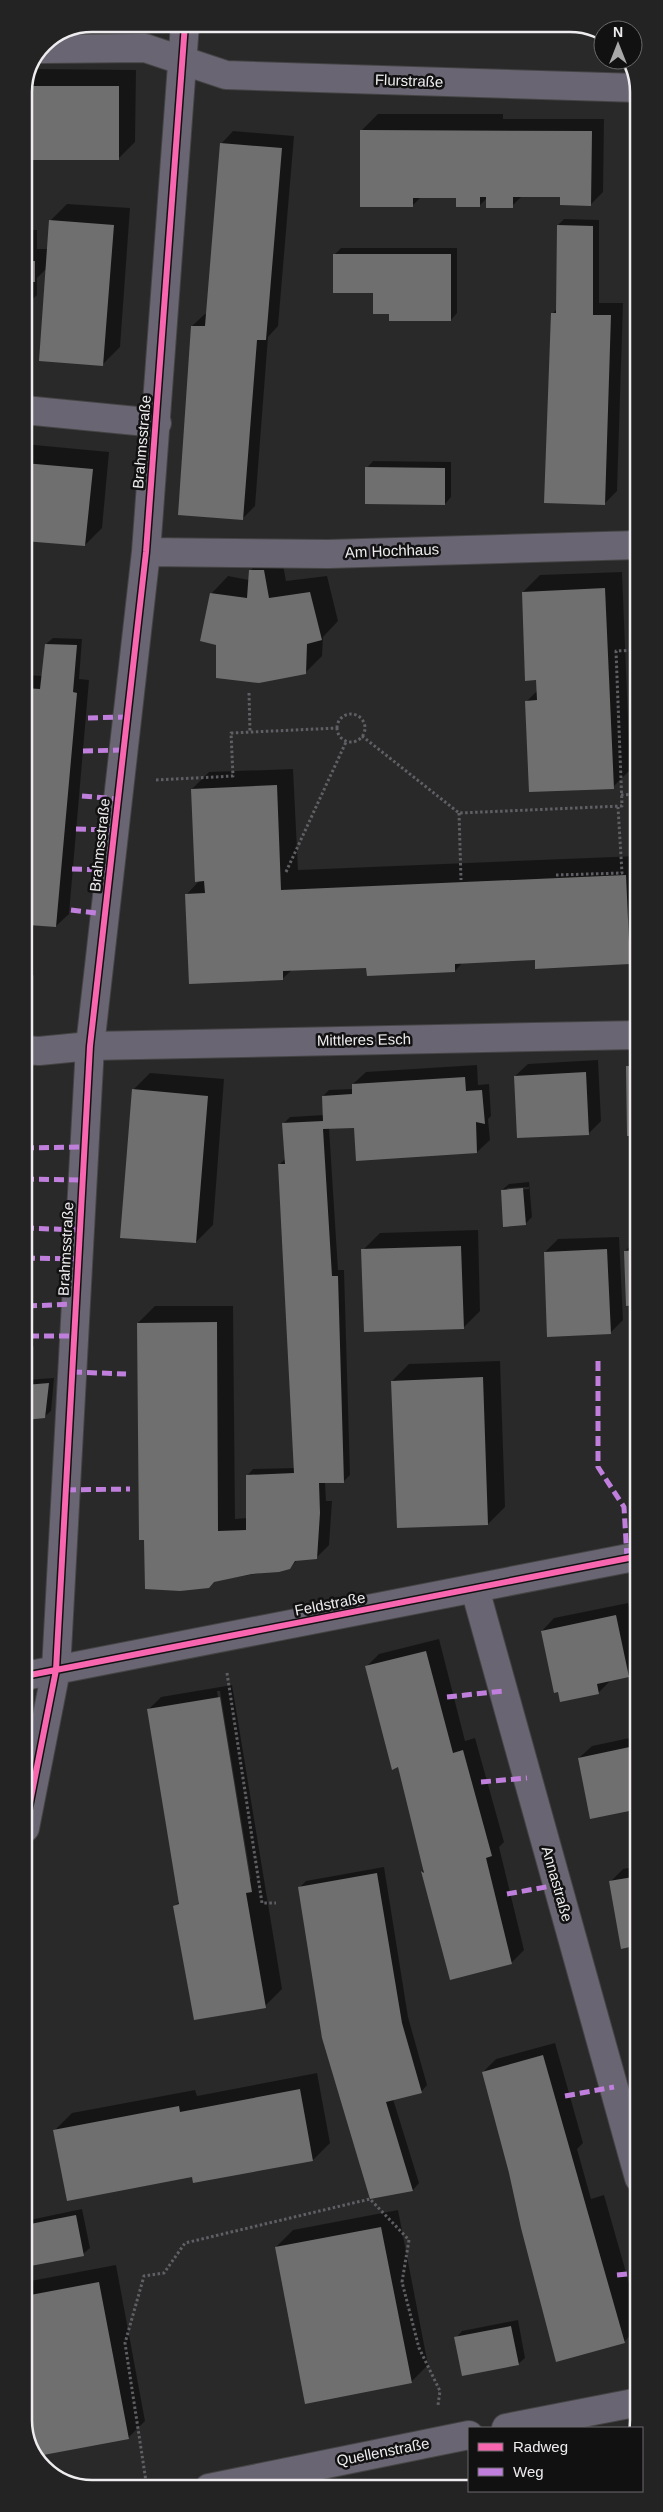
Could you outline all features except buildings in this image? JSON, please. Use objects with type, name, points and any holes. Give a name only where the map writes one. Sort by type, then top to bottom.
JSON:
[{"type":"street","name":"Brahmsstraße","points":[[32,1792],[56,1670],[90,1046],[146,552],[184,32]]},
{"type":"street","name":"Flurstraße","points":[[51,49],[145,48],[226,75],[630,88]]},
{"type":"street","points":[[32,411],[157,423]]},
{"type":"street","name":"Am Hochhaus","points":[[146,552],[328,554],[630,545]]},
{"type":"street","name":"Mittleres Esch","points":[[32,1051],[90,1046],[630,1035]]},
{"type":"street","name":"Feldstraße","points":[[32,1675],[630,1558]]},
{"type":"street","name":"Annastraße","points":[[475,1589],[630,2146]]},
{"type":"street","points":[[511,2427],[630,2404]]},
{"type":"street","name":"Quellenstraße","points":[[251,2479],[468,2435]]},
{"type":"path","points":[[362,736],[459,813],[622,806],[616,651],[630,650]]},
{"type":"path","points":[[249,692],[250,732]]},
{"type":"path","points":[[344,716],[359,716],[366,728],[362,736],[355,742],[346,742],[339,736],[337,728],[340,719],[344,716]]},
{"type":"path","points":[[120,782],[233,776],[231,733],[337,728]]},
{"type":"path","points":[[286,872],[346,742]]},
{"type":"path","points":[[622,795],[630,794]]},
{"type":"path","points":[[556,875],[622,873],[618,806]]},
{"type":"path","points":[[459,813],[462,880]]},
{"type":"path","points":[[222,1638],[262,1903],[276,1903]]},
{"type":"path","points":[[146,2479],[126,2344],[144,2276],[164,2273],[185,2242],[370,2199],[409,2240],[402,2282],[419,2348],[440,2391],[433,2442]]},
{"type":"marked path","points":[[88,718],[127,717]]},
{"type":"marked path","points":[[83,751],[123,750]]},
{"type":"marked path","points":[[82,796],[118,799]]},
{"type":"marked path","points":[[76,829],[115,830]]},
{"type":"marked path","points":[[72,869],[110,870]]},
{"type":"marked path","points":[[71,910],[105,914]]},
{"type":"marked path","points":[[32,1148],[84,1147]]},
{"type":"marked path","points":[[32,1179],[83,1180]]},
{"type":"marked path","points":[[32,1228],[80,1230]]},
{"type":"marked path","points":[[32,1258],[78,1259]]},
{"type":"marked path","points":[[32,1306],[76,1304]]},
{"type":"marked path","points":[[32,1336],[74,1336]]},
{"type":"marked path","points":[[598,1361],[598,1467],[624,1507],[627,1558]]},
{"type":"marked path","points":[[72,1372],[126,1374]]},
{"type":"marked path","points":[[66,1490],[130,1489]]},
{"type":"marked path","points":[[447,1697],[503,1691]]},
{"type":"marked path","points":[[481,1782],[527,1778]]},
{"type":"marked path","points":[[507,1894],[557,1885]]},
{"type":"marked path","points":[[565,2096],[614,2087]]},
{"type":"marked path","points":[[617,2275],[630,2274]]},
{"type":"cycle path","points":[[32,1792],[56,1670],[90,1046],[146,552],[184,32]]},
{"type":"cycle path","points":[[32,1675],[630,1558]]}]
